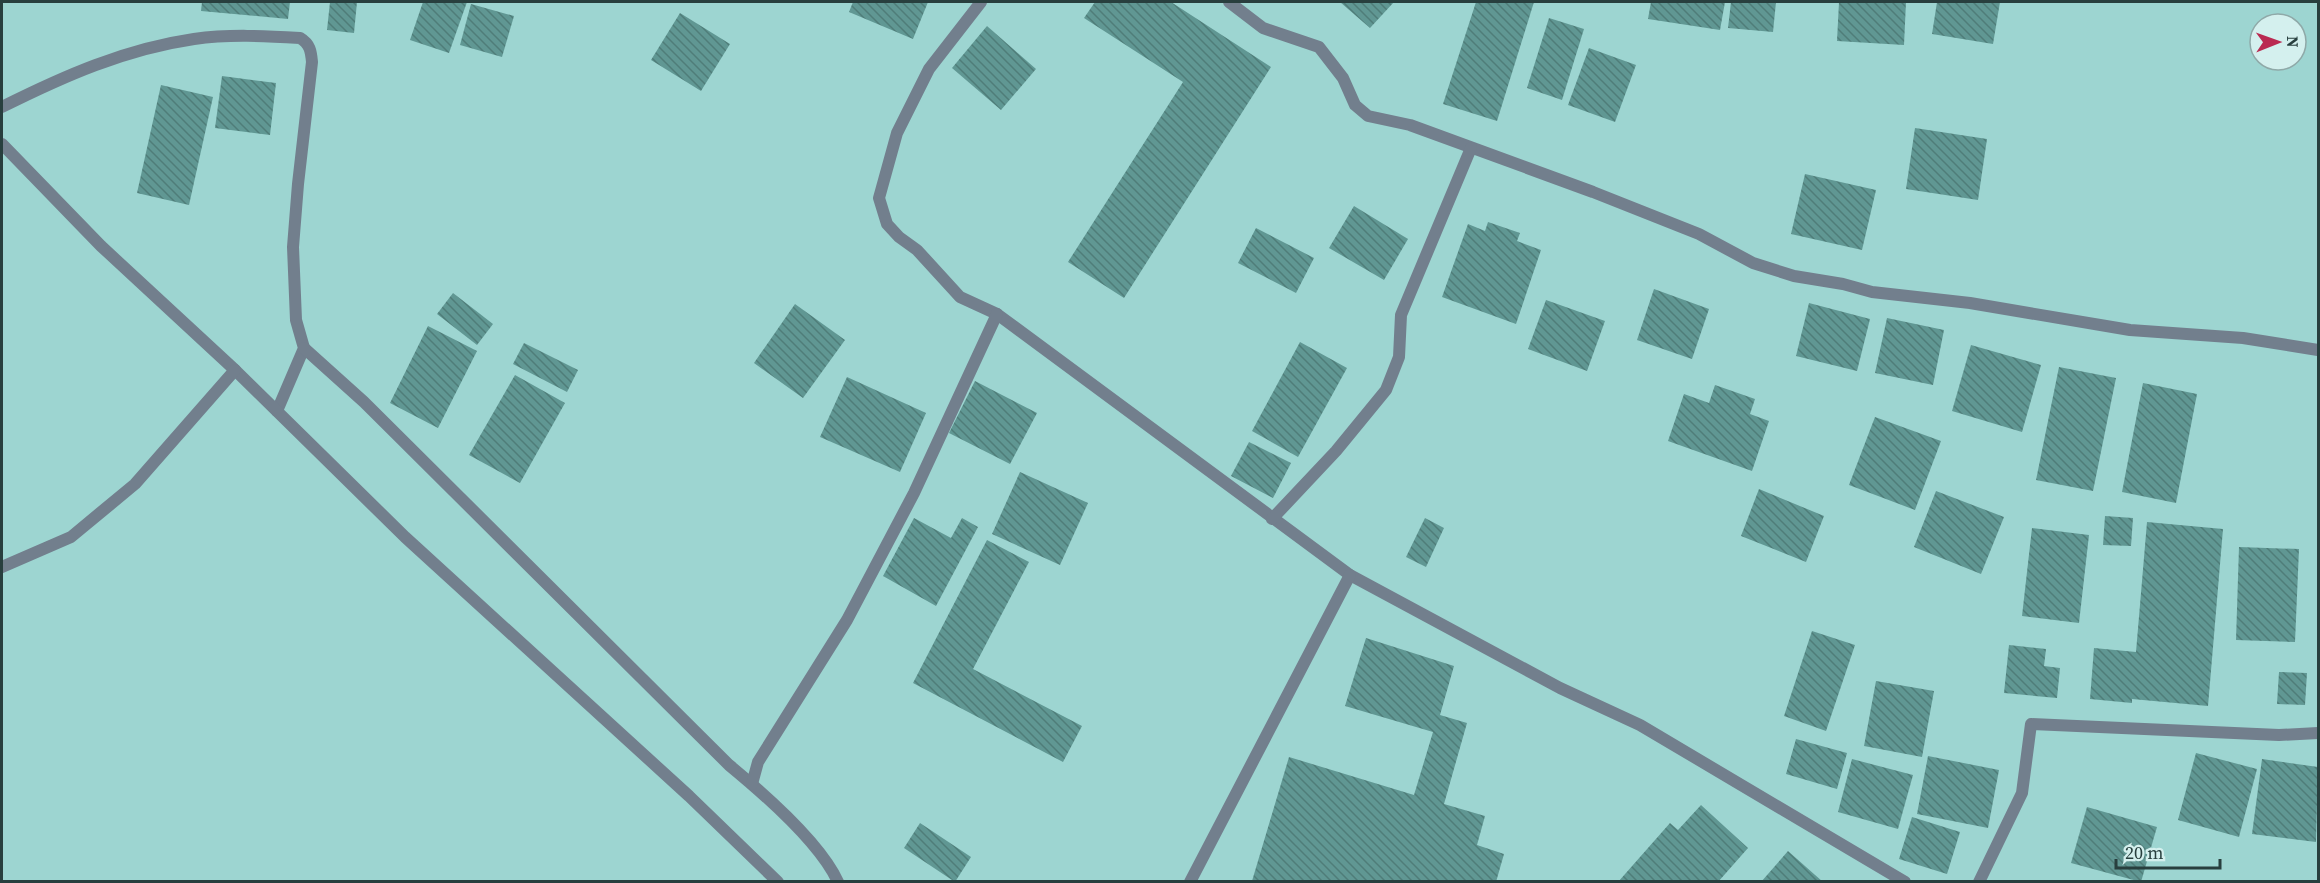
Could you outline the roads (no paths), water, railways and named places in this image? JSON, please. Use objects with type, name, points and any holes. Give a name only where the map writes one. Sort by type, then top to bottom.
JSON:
[{"type":"street","points":[[981,2],[929,69],[897,133],[879,198],[887,224],[899,237],[917,250],[960,297],[997,314],[1350,575],[1560,688],[1640,725],[1905,882]]},
{"type":"street","points":[[1229,2],[1263,28],[1319,47],[1343,78],[1355,105],[1368,116],[1410,125],[1699,234],[1753,263],[1794,276],[1843,284],[1872,292],[1970,303],[2130,330],[2243,338],[2319,350]]},
{"type":"street","points":[[2,107],[79,70],[147,48],[196,38],[254,36],[300,38],[305,42],[311,52],[312,62],[297,184],[294,248],[296,320],[304,348],[388,426],[729,765],[752,784],[829,861],[838,882]]},
{"type":"street","points":[[2,144],[100,246],[235,370],[405,537],[689,796],[778,882]]},
{"type":"street","points":[[1272,519],[1336,451],[1386,390],[1399,357],[1401,315],[1471,148]]},
{"type":"street","points":[[752,784],[758,762],[847,620],[914,493],[997,314]]},
{"type":"street","points":[[277,411],[304,348]]},
{"type":"street","points":[[2,567],[72,537],[135,484],[235,370]]},
{"type":"street","points":[[1190,882],[1350,575]]},
{"type":"street","points":[[1979,882],[2022,793],[2031,724],[2279,735],[2319,733]]}]
